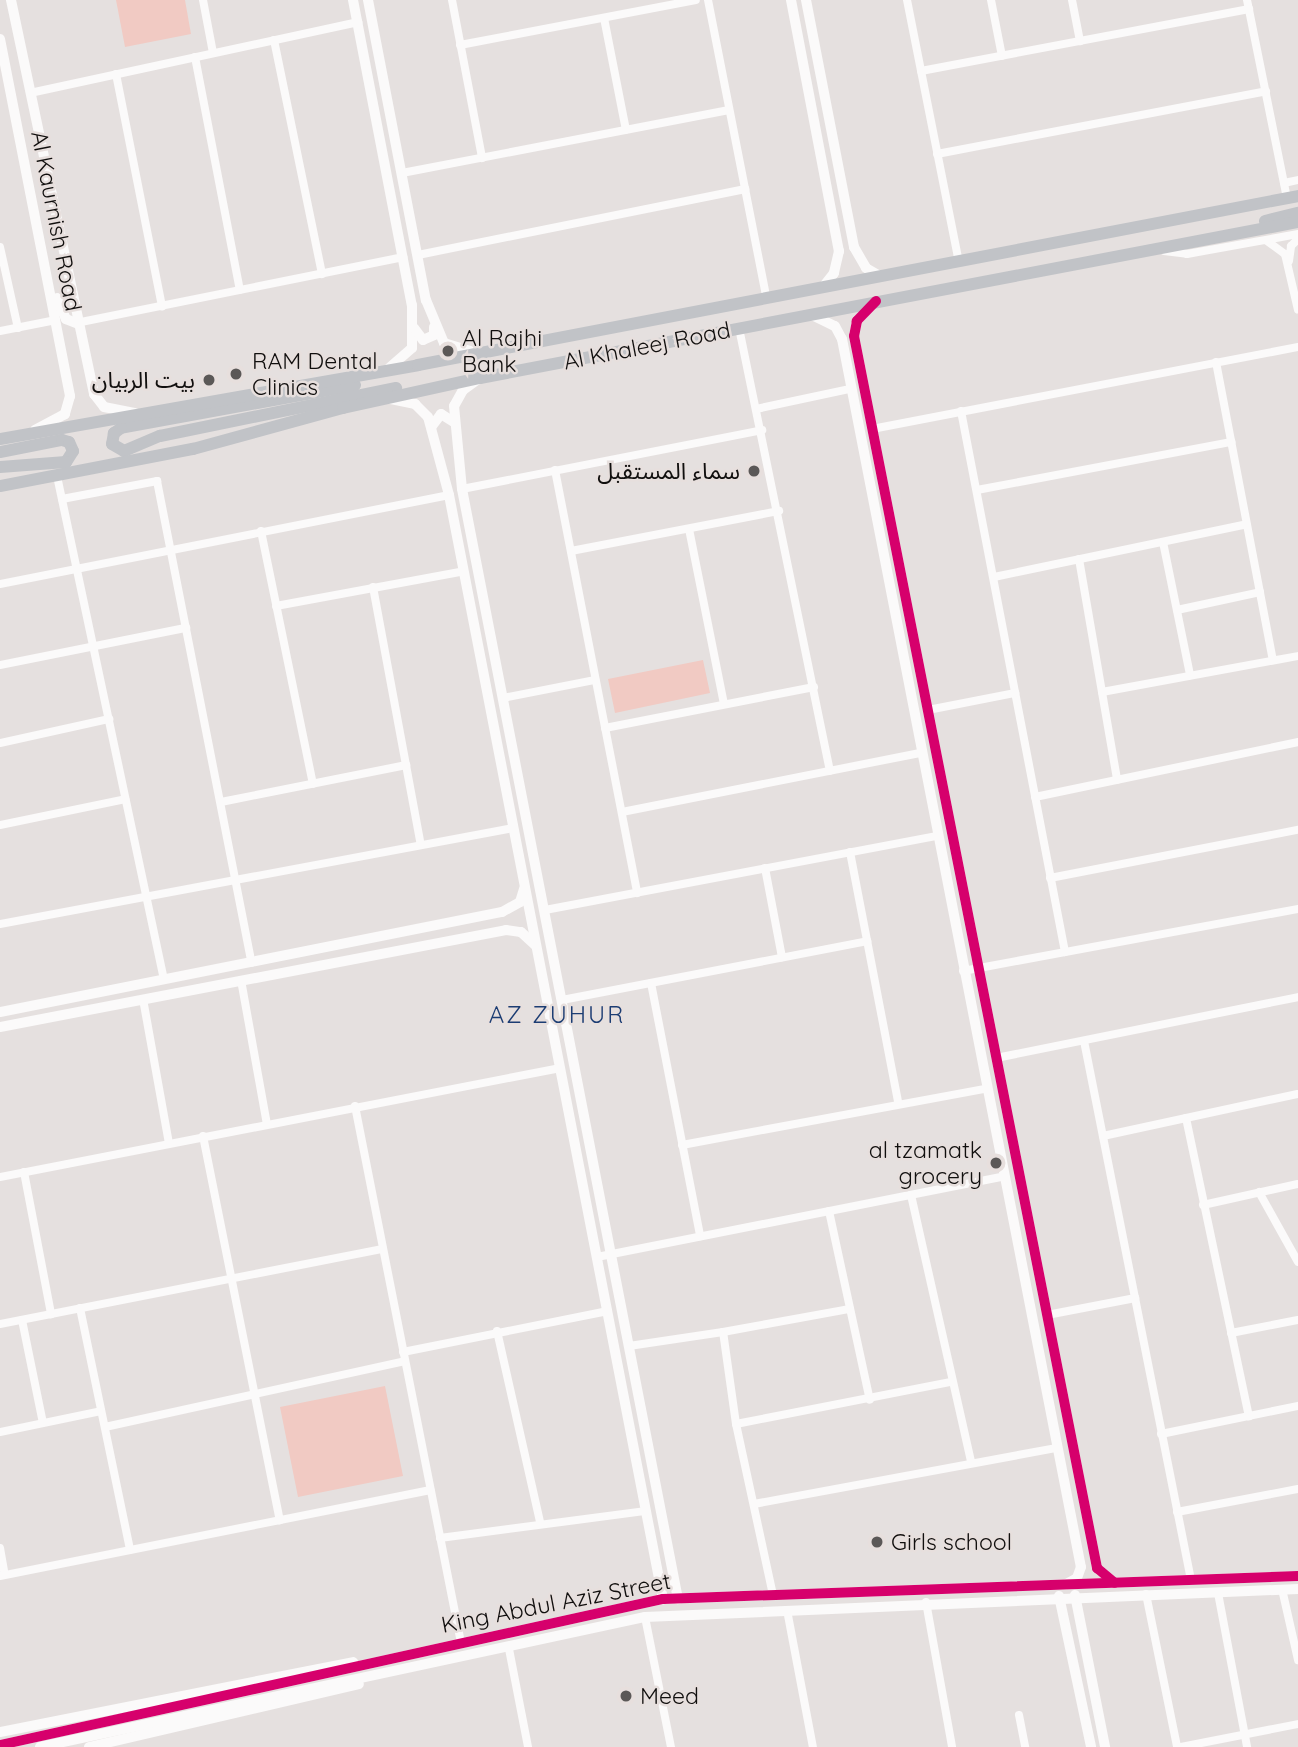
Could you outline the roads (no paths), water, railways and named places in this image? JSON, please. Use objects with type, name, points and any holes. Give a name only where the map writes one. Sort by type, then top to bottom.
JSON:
[{"type":"main road","name":"Al Khaleej Road","points":[[0,439],[135,413],[383,372],[1294,197]]},
{"type":"main road","points":[[1239,233],[1270,219],[1298,213]]},
{"type":"main road","name":"Al Khaleej Road","points":[[0,486],[193,449],[385,399],[480,378],[1144,249],[1298,222]]},
{"type":"main road","points":[[418,365],[367,383],[121,428],[114,433],[112,444],[124,451],[160,436],[315,403],[405,386],[453,384]]},
{"type":"main road","points":[[0,452],[62,440],[69,442],[73,451],[66,462],[0,467]]},
{"type":"street","points":[[202,0],[213,53]]},
{"type":"street","points":[[353,0],[403,257],[413,325],[417,337],[426,339],[435,332],[368,0]]},
{"type":"street","points":[[452,0],[481,158]]},
{"type":"street","points":[[460,45],[696,0]]},
{"type":"street","points":[[708,0],[766,297]]},
{"type":"street","points":[[791,0],[839,251],[834,273],[824,286]]},
{"type":"street","points":[[806,0],[854,247],[866,268],[880,276]]},
{"type":"street","points":[[907,0],[958,262]]},
{"type":"street","points":[[991,0],[1002,56]]},
{"type":"street","points":[[1072,0],[1080,41]]},
{"type":"street","name":"Al Kaurnish Road","points":[[11,4],[76,323],[97,400],[109,409],[135,413]]},
{"type":"street","points":[[921,71],[1080,41],[1248,4],[1284,183],[1294,197]]},
{"type":"street","points":[[604,18],[626,130]]},
{"type":"street","points":[[30,93],[358,22]]},
{"type":"street","name":"Al Kaurnish Road","points":[[0,39],[70,402],[61,417],[29,433]]},
{"type":"street","points":[[275,40],[322,274]]},
{"type":"street","points":[[195,57],[240,290]]},
{"type":"street","points":[[116,74],[162,306]]},
{"type":"street","points":[[937,154],[1266,91]]},
{"type":"street","points":[[402,173],[729,110]]},
{"type":"street","points":[[1284,183],[1298,180]]},
{"type":"street","points":[[418,255],[745,189]]},
{"type":"street","points":[[1144,249],[1187,254],[1298,236]]},
{"type":"street","points":[[1298,236],[1289,251],[1298,310]]},
{"type":"street","points":[[1256,241],[1277,245],[1289,264]]},
{"type":"street","points":[[0,247],[18,328]]},
{"type":"street","points":[[45,262],[66,319],[76,323],[403,257]]},
{"type":"street","points":[[876,302],[855,328],[862,376],[1097,1568],[1115,1583]]},
{"type":"street","points":[[809,314],[835,326],[846,370],[1002,1177],[1081,1567],[1077,1578],[1066,1584]]},
{"type":"street","points":[[0,331],[56,320]]},
{"type":"street","points":[[433,321],[450,347],[481,353]]},
{"type":"street","points":[[383,372],[409,353],[413,325]]},
{"type":"street","points":[[739,328],[779,511],[830,771]]},
{"type":"street","points":[[872,429],[1298,347]]},
{"type":"street","points":[[1216,362],[1273,660]]},
{"type":"street","points":[[846,370],[862,376]]},
{"type":"street","points":[[480,378],[458,396],[454,422],[463,489],[678,1599]]},
{"type":"street","points":[[756,409],[849,389]]},
{"type":"street","points":[[385,399],[421,408],[432,426],[449,495],[663,1599]]},
{"type":"street","points":[[961,411],[1065,952]]},
{"type":"street","points":[[432,426],[440,414],[454,422]]},
{"type":"street","points":[[463,489],[762,430]]},
{"type":"street","points":[[977,490],[1232,442]]},
{"type":"street","points":[[555,470],[637,892]]},
{"type":"street","points":[[57,476],[90,647],[109,719],[164,980]]},
{"type":"street","points":[[62,499],[157,481],[252,963]]},
{"type":"street","points":[[0,583],[449,495]]},
{"type":"street","points":[[571,551],[779,511]]},
{"type":"street","points":[[994,577],[1247,524]]},
{"type":"street","points":[[689,529],[724,705]]},
{"type":"street","points":[[261,531],[313,784]]},
{"type":"street","points":[[1163,541],[1191,676]]},
{"type":"street","points":[[1079,559],[1117,780]]},
{"type":"street","points":[[276,606],[464,571]]},
{"type":"street","points":[[373,587],[421,845]]},
{"type":"street","points":[[1177,610],[1260,592]]},
{"type":"street","points":[[0,665],[186,628]]},
{"type":"street","points":[[1102,692],[1298,656]]},
{"type":"street","points":[[503,698],[595,680]]},
{"type":"street","points":[[605,728],[814,687]]},
{"type":"street","points":[[928,710],[1016,693]]},
{"type":"street","points":[[0,743],[109,719]]},
{"type":"street","points":[[1035,797],[1298,742]]},
{"type":"street","points":[[622,812],[921,753]]},
{"type":"street","points":[[221,802],[406,765]]},
{"type":"street","points":[[0,825],[125,799]]},
{"type":"street","points":[[0,924],[513,828],[522,831],[539,882]]},
{"type":"street","points":[[1050,878],[1298,830]]},
{"type":"street","points":[[545,910],[937,836]]},
{"type":"street","points":[[850,852],[898,1102]]},
{"type":"street","points":[[765,868],[782,957]]},
{"type":"street","points":[[0,1012],[502,912],[520,902],[525,887]]},
{"type":"street","points":[[963,971],[1298,909]]},
{"type":"street","points":[[502,912],[513,921],[506,930]]},
{"type":"street","points":[[0,1027],[506,930],[527,935],[537,947]]},
{"type":"street","points":[[562,1000],[867,941]]},
{"type":"street","points":[[241,980],[267,1124]]},
{"type":"street","points":[[651,983],[700,1236]]},
{"type":"street","points":[[996,1058],[1298,997]]},
{"type":"street","points":[[143,999],[169,1143]]},
{"type":"street","points":[[1084,1041],[1191,1580]]},
{"type":"street","points":[[0,1177],[560,1068]]},
{"type":"street","points":[[682,1145],[898,1102],[985,1089]]},
{"type":"street","points":[[1103,1136],[1298,1094]]},
{"type":"street","points":[[355,1106],[461,1643]]},
{"type":"street","points":[[1186,1118],[1249,1416]]},
{"type":"street","points":[[203,1136],[279,1520]]},
{"type":"street","points":[[24,1172],[51,1314]]},
{"type":"street","points":[[597,1257],[1002,1177]]},
{"type":"street","points":[[1203,1205],[1298,1184]]},
{"type":"street","points":[[1259,1192],[1298,1262]]},
{"type":"street","points":[[911,1195],[951,1382],[971,1461]]},
{"type":"street","points":[[829,1211],[870,1400]]},
{"type":"street","points":[[0,1324],[383,1249]]},
{"type":"street","points":[[1047,1315],[1135,1298]]},
{"type":"street","points":[[80,1308],[130,1550]]},
{"type":"street","points":[[629,1346],[850,1309]]},
{"type":"street","points":[[404,1352],[497,1331],[608,1311]]},
{"type":"street","points":[[22,1320],[43,1423]]},
{"type":"street","points":[[1231,1333],[1298,1320]]},
{"type":"street","points":[[497,1331],[540,1522]]},
{"type":"street","points":[[723,1332],[736,1424],[773,1595]]},
{"type":"street","points":[[105,1427],[405,1362]]},
{"type":"street","points":[[736,1424],[870,1400],[951,1382]]},
{"type":"street","points":[[1161,1434],[1298,1406]]},
{"type":"street","points":[[0,1432],[101,1411]]},
{"type":"street","points":[[754,1504],[971,1461],[1057,1448]]},
{"type":"street","points":[[1177,1512],[1298,1489]]},
{"type":"street","points":[[0,1548],[3,1576],[430,1490]]},
{"type":"street","points":[[440,1538],[540,1522],[646,1511]]},
{"type":"street","name":"King Abdul Aziz Street","points":[[0,1745],[376,1660],[663,1599],[1298,1576]]},
{"type":"street","points":[[1282,1589],[1298,1660]]},
{"type":"street","name":"King Abdul Aziz Street","points":[[40,1747],[509,1649],[645,1617],[1075,1595],[1298,1589]]},
{"type":"street","points":[[1218,1592],[1247,1747]]},
{"type":"street","points":[[1146,1594],[1179,1747],[1298,1724]]},
{"type":"street","points":[[1075,1595],[1105,1747]]},
{"type":"street","points":[[1059,1596],[1091,1747]]},
{"type":"street","points":[[926,1602],[952,1747]]},
{"type":"street","points":[[787,1610],[813,1747]]},
{"type":"street","points":[[645,1617],[671,1747]]},
{"type":"street","points":[[509,1649],[528,1747]]},
{"type":"street","name":"King Abdul Aziz Street","points":[[0,1732],[293,1671],[376,1660]]},
{"type":"street","name":"King Abdul Aziz Street","points":[[89,1747],[341,1691],[379,1676]]},
{"type":"street","points":[[1019,1715],[1025,1747]]},
{"type":"place","name":"Al Rajhi Bank","points":[[448,351]]},
{"type":"place","name":"RAM Dental Clinics","points":[[236,374]]},
{"type":"place","name":"بيت الربيان","points":[[209,380]]},
{"type":"place","name":"سماء المستقبل","points":[[754,471]]},
{"type":"place","name":"al tzamatk grocery","points":[[996,1163]]},
{"type":"place","name":"Girls school","points":[[877,1542]]},
{"type":"place","name":"Meed","points":[[626,1696]]},
{"type":"district","name":"AZ ZUHUR","points":[[557,1015]]}]
